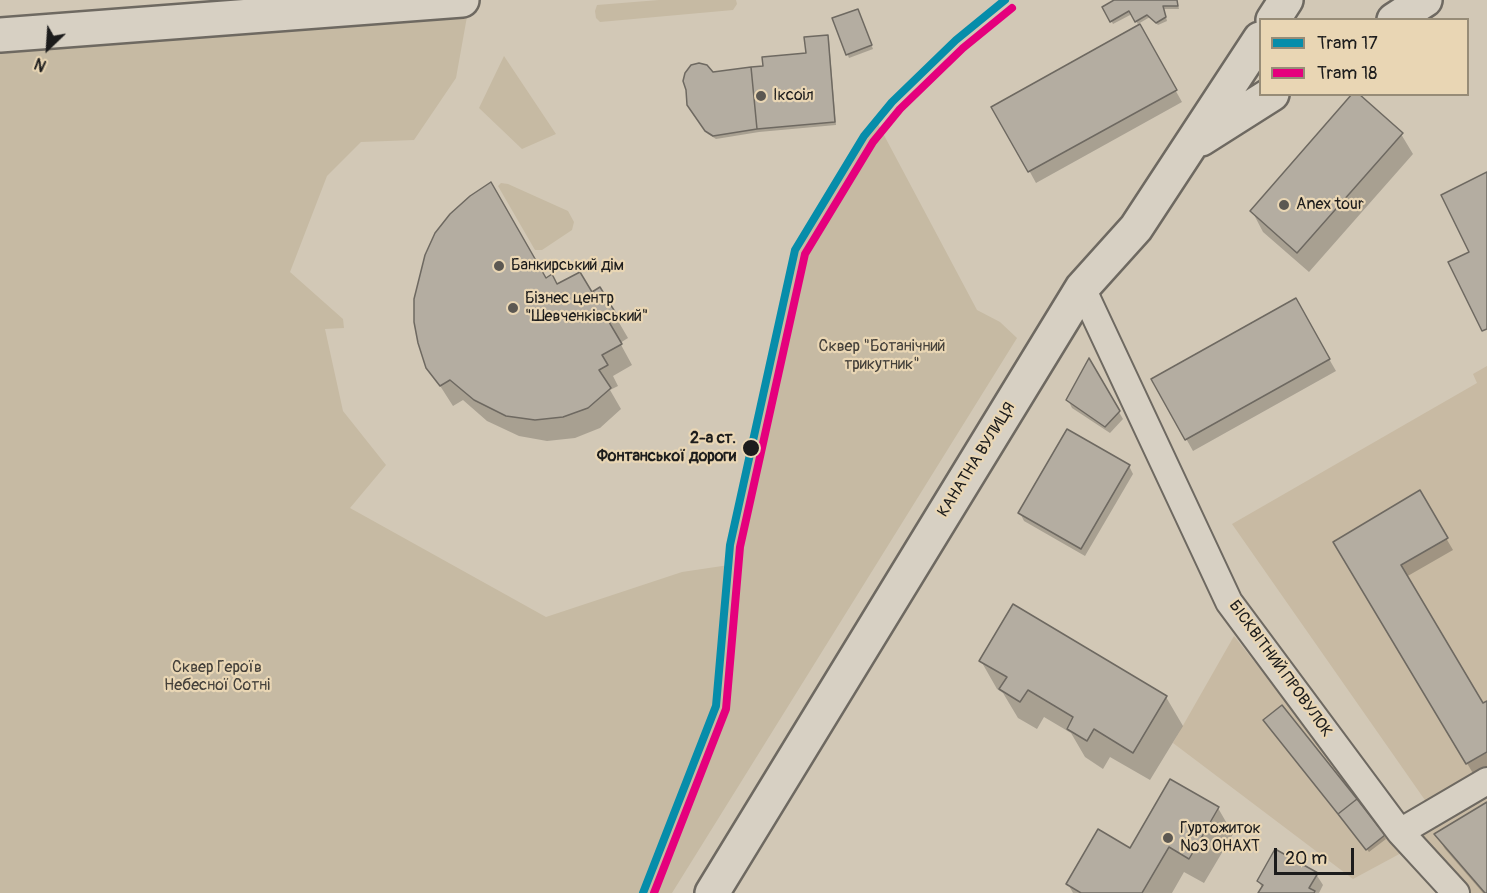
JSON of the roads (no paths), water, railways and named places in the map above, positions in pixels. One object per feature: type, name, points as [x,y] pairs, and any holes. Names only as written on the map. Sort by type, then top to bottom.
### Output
[{"type":"main road","points":[[0,35],[462,0]]},
{"type":"main road","points":[[1274,18],[1286,0]]},
{"type":"main road","points":[[1397,18],[1425,0]]},
{"type":"main road","name":"КАНАТНА ВУЛИЦЯ","points":[[712,893],[1082,288],[1136,228],[1259,41]]},
{"type":"main road","points":[[1191,144],[1269,96]]},
{"type":"street","name":"БІСКВІТНИЙ ПРОВУЛОК","points":[[1082,288],[1229,602],[1401,832],[1456,893]]},
{"type":"street","points":[[1401,832],[1487,781]]},
{"type":"tram line","name":"17","points":[[643,893],[716,706],[730,545],[795,250],[864,136],[892,102],[956,40],[1005,0]]},
{"type":"tram line","name":"18","points":[[654,893],[726,709],[740,547],[805,254],[873,142],[900,109],[963,48],[1012,8]]},
{"type":"place","name":"Іксоіл","points":[[761,96]]},
{"type":"place","name":"Anex tour","points":[[1284,205]]},
{"type":"place","name":"Банкирський дім","points":[[499,266]]},
{"type":"place","name":"Бізнес центр \"Шевченківський\"","points":[[513,308]]},
{"type":"place","name":"2-а ст. Фонтанської дороги","points":[[751,448]]},
{"type":"place","name":"Гуртожиток №3 ОНАХТ","points":[[1168,838]]},
{"type":"park label","name":"Сквер \"Ботанічний трикутник\"","points":[[882,356]]},
{"type":"park label","name":"Сквер Героїв Небесної Сотні","points":[[217,677]]}]
